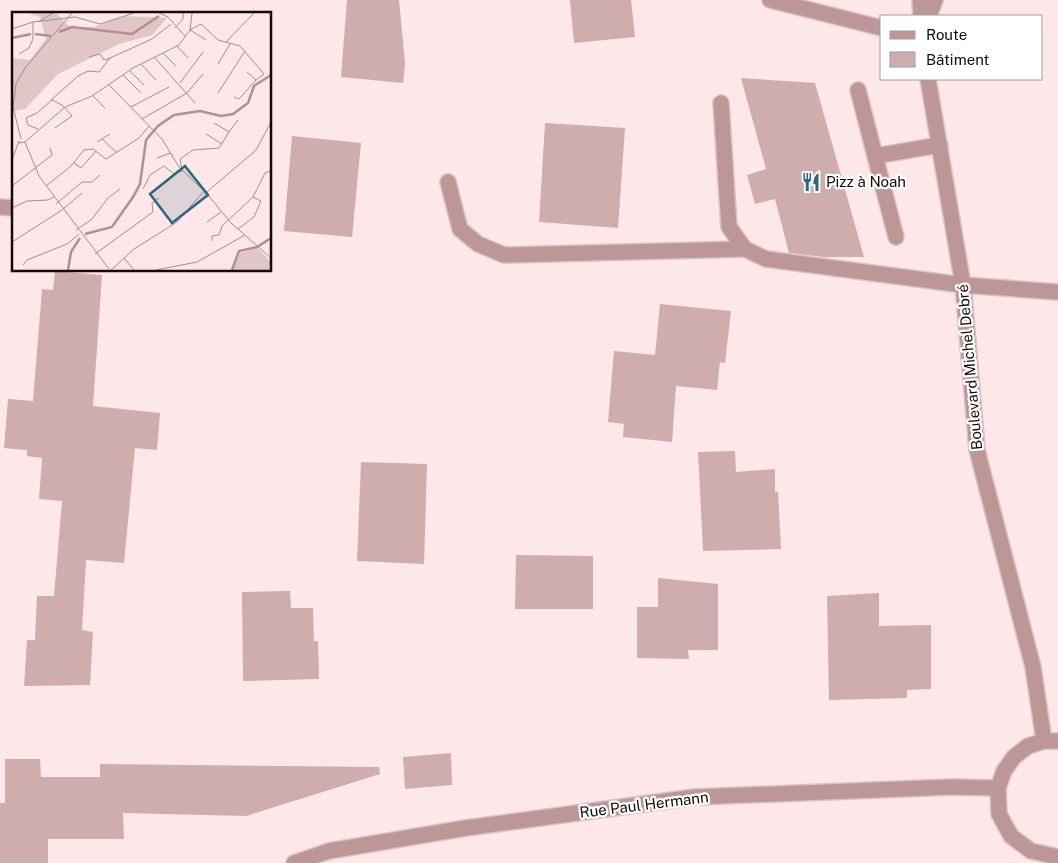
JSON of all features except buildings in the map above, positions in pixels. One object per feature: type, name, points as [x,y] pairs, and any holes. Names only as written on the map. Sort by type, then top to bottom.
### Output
[{"type":"street","points":[[770,0],[880,28]]},
{"type":"street","points":[[920,0],[921,15]]},
{"type":"street","points":[[929,15],[935,0]]},
{"type":"street","name":"Boulevard Michel Debré","points":[[928,80],[963,285],[977,450],[1051,741]]},
{"type":"street","points":[[858,90],[896,237]]},
{"type":"street","points":[[721,103],[729,227],[745,249]]},
{"type":"street","points":[[875,156],[940,145]]},
{"type":"street","points":[[448,182],[460,229],[478,244],[504,255],[745,249],[766,259],[963,285],[1058,292]]},
{"type":"street","points":[[1051,741],[1028,746],[1014,757],[1004,771],[998,788],[999,814],[1012,836],[1031,852],[1057,859]]},
{"type":"street","name":"Rue Paul Hermann","points":[[294,863],[329,851],[466,828],[695,797],[952,787],[998,788]]},
{"type":"place","name":"Pizz à Noah","points":[[811,182]]}]
